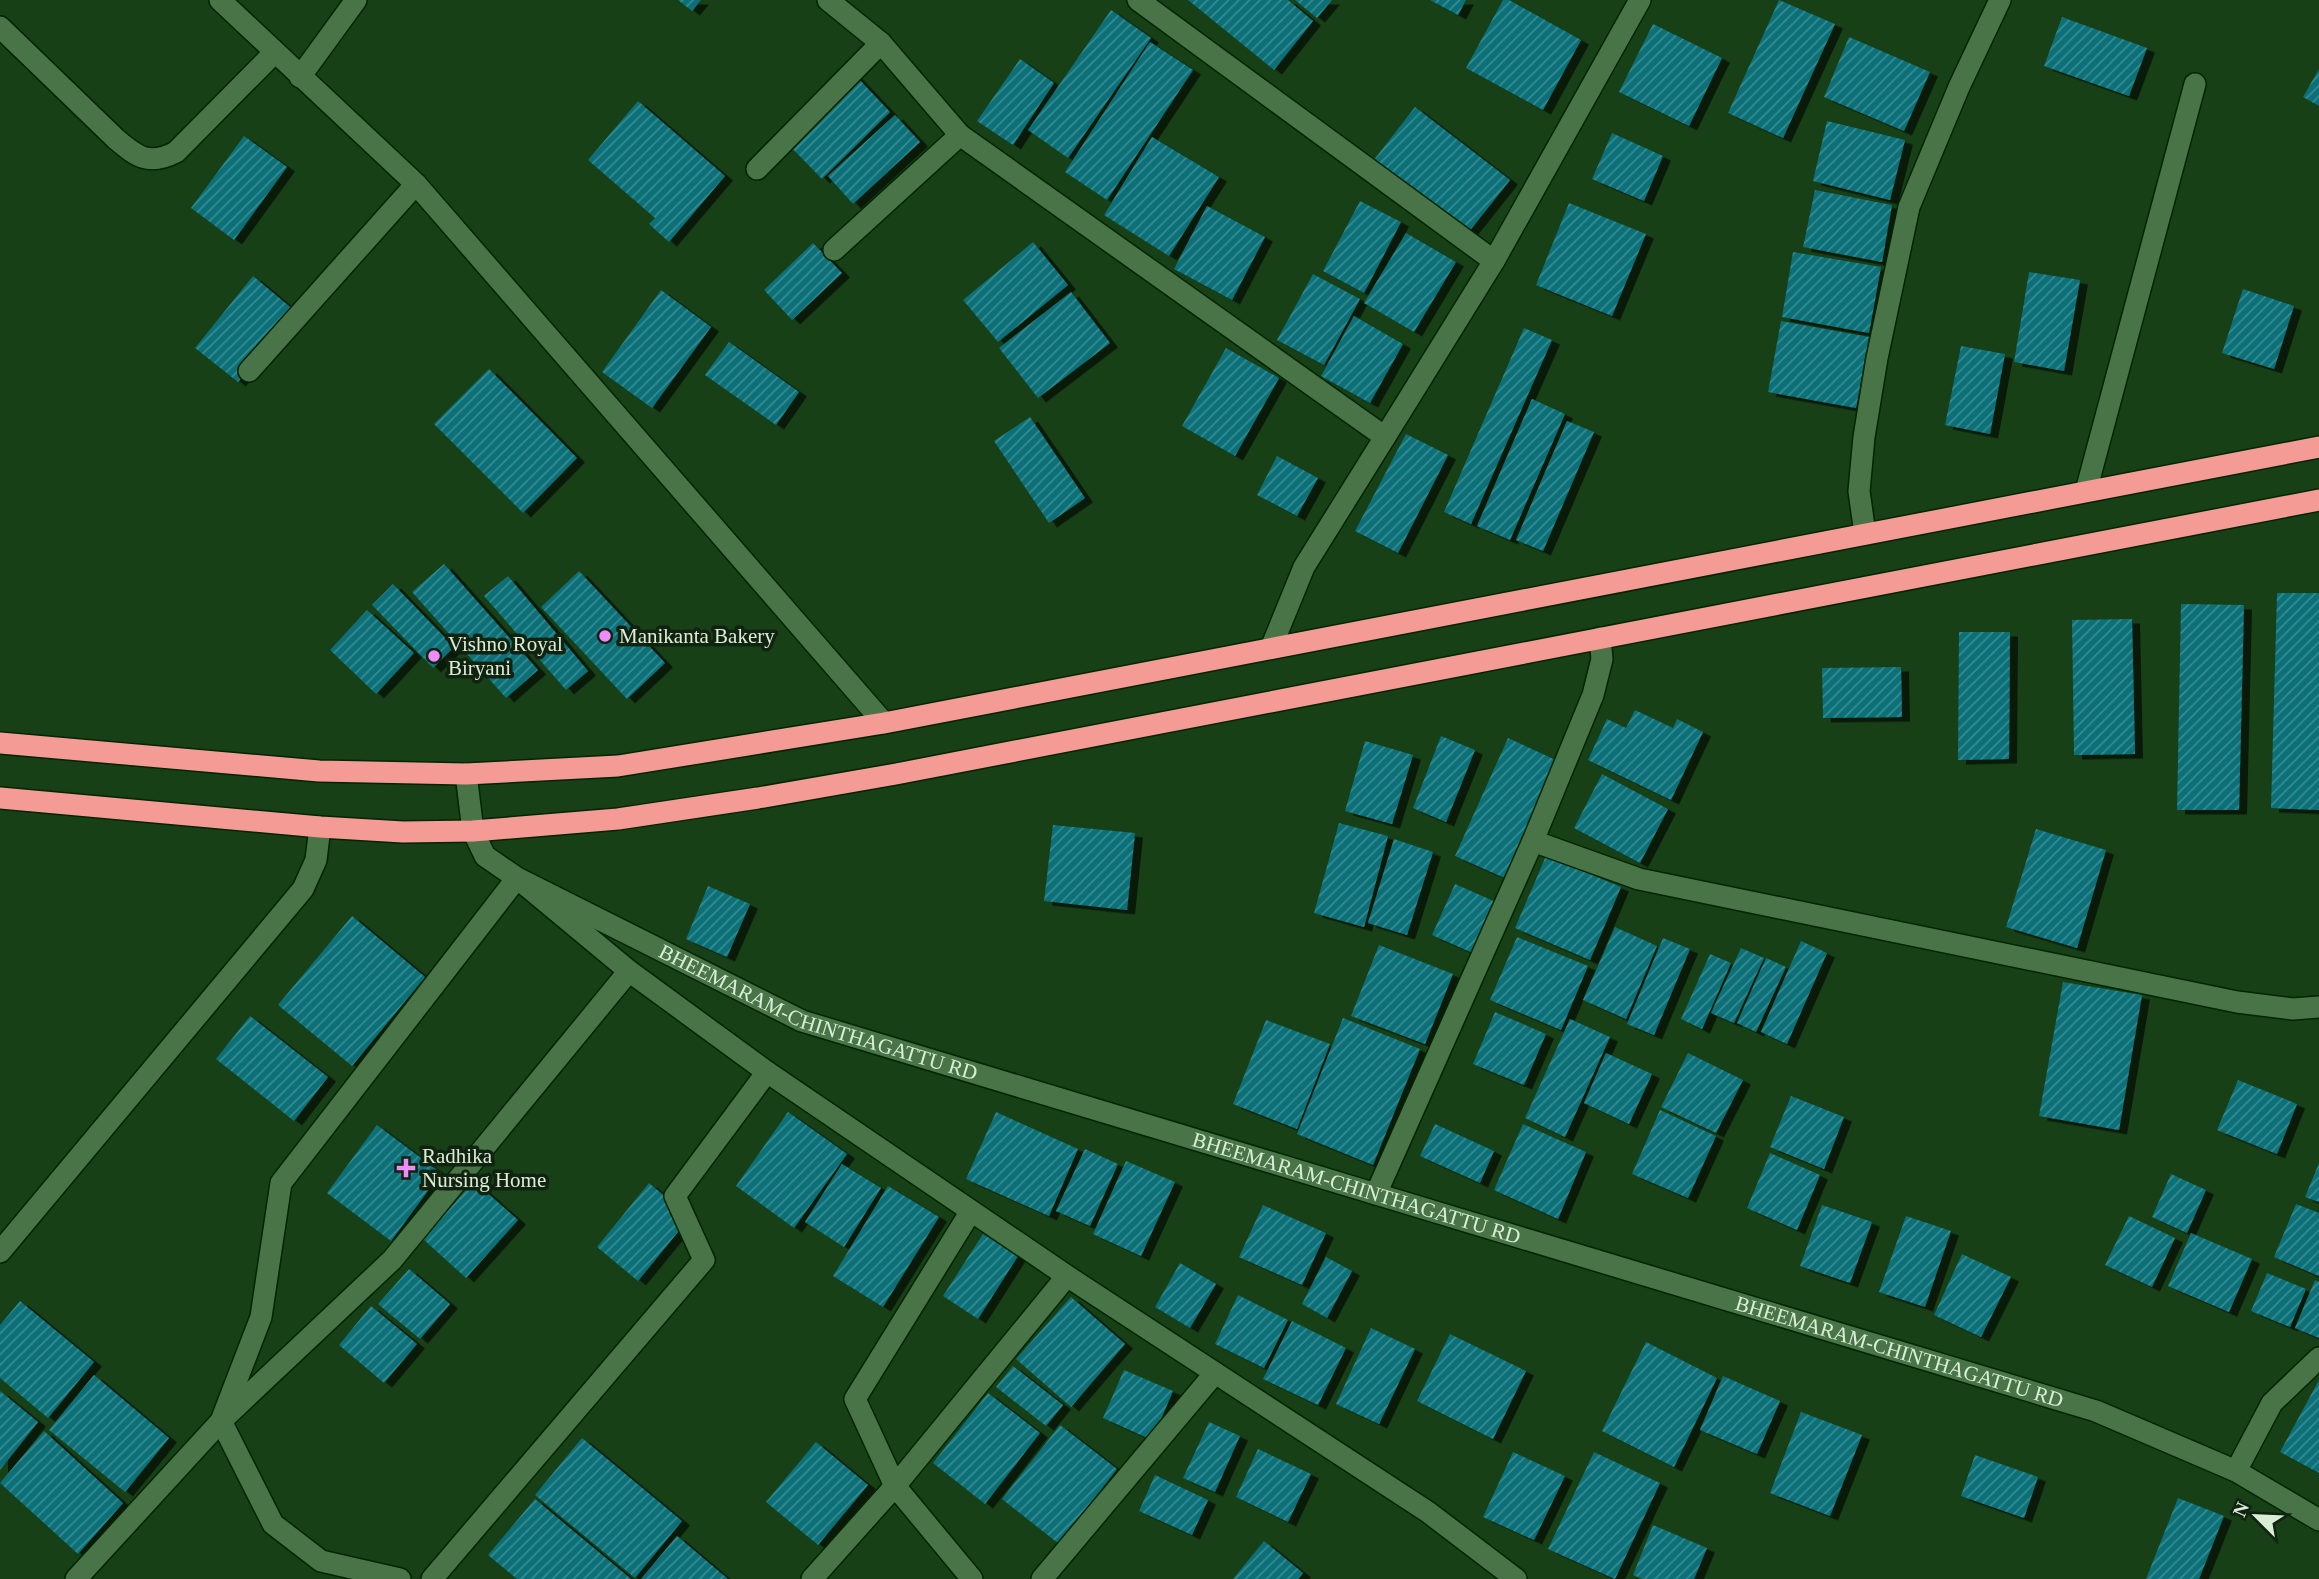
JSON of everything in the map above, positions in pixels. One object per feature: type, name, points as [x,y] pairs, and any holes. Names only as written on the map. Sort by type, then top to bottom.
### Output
[{"type":"highway","points":[[0,743],[319,771],[466,774],[618,766],[884,723],[2319,447]]},
{"type":"highway","points":[[0,798],[403,832],[473,831],[618,819],[758,798],[2319,500]]},
{"type":"street","points":[[220,0],[416,184],[884,723]]},
{"type":"street","points":[[300,77],[356,0]]},
{"type":"street","points":[[828,0],[881,43],[960,135],[1385,437]]},
{"type":"street","points":[[1138,0],[1494,261]]},
{"type":"street","points":[[1865,534],[1859,491],[1864,437],[1877,358],[1909,207],[1959,88],[2000,0]]},
{"type":"street","points":[[1271,648],[1304,567],[1494,261],[1633,3]]},
{"type":"street","points":[[0,27],[116,139],[132,153],[147,159],[162,159],[176,152],[274,53]]},
{"type":"street","points":[[757,169],[881,43]]},
{"type":"street","points":[[2086,491],[2195,84]]},
{"type":"street","points":[[834,250],[960,135]]},
{"type":"street","points":[[249,371],[416,184]]},
{"type":"street","points":[[1376,1194],[1533,841],[1593,695],[1602,659],[1600,638]]},
{"type":"street","name":"BHEEMARAM-CHINTHAGATTU RD","points":[[466,774],[473,831],[485,856],[517,878],[802,1021],[2096,1411],[2236,1471],[2319,1520]]},
{"type":"street","points":[[0,1252],[303,889],[316,860],[320,827]]},
{"type":"street","points":[[1533,841],[1639,878],[2237,1002],[2292,1009],[2319,1007]]},
{"type":"street","points":[[400,1579],[321,1561],[272,1524],[221,1421],[261,1317],[281,1183],[517,878],[629,971],[766,1072],[1067,1276],[1428,1512],[1516,1579]]},
{"type":"street","points":[[76,1579],[221,1421],[392,1260],[629,971]]},
{"type":"street","points":[[432,1579],[704,1260],[674,1196],[766,1072]]},
{"type":"street","points":[[971,1212],[855,1399],[895,1486],[972,1579]]},
{"type":"street","points":[[812,1579],[895,1486],[1067,1276]]},
{"type":"street","points":[[2236,1471],[2272,1403],[2319,1358]]},
{"type":"street","points":[[1042,1579],[1215,1373]]},
{"type":"building","points":[[678,0],[701,0],[692,11]]},
{"type":"building","points":[[1188,0],[1288,0],[1313,21],[1274,70]]},
{"type":"building","points":[[1295,0],[1332,0],[1317,18]]},
{"type":"building","points":[[1430,0],[1466,0],[1458,15]]},
{"type":"building","points":[[1503,0],[1509,0],[1581,40],[1543,110],[1466,68]]},
{"type":"building","points":[[1779,0],[1835,24],[1783,138],[1728,113]]},
{"type":"building","points":[[1111,10],[1151,38],[1068,158],[1028,130]]},
{"type":"building","points":[[2062,17],[2147,48],[2129,96],[2044,66]]},
{"type":"building","points":[[1653,24],[1722,58],[1689,126],[1619,92]]},
{"type":"building","points":[[1849,37],[1930,72],[1904,131],[1824,97]]},
{"type":"building","points":[[1150,42],[1193,70],[1107,200],[1065,172]]},
{"type":"building","points":[[1020,59],[1054,83],[1013,145],[977,121]]},
{"type":"building","points":[[2319,69],[2319,106],[2303,97]]},
{"type":"building","points":[[854,74],[890,112],[822,179],[785,141]]},
{"type":"building","points":[[638,101],[725,176],[669,242],[649,224],[655,218],[588,160]]},
{"type":"building","points":[[1415,107],[1510,180],[1468,233],[1373,161]]},
{"type":"building","points":[[895,115],[920,142],[853,204],[828,176]]},
{"type":"building","points":[[1827,121],[1905,140],[1890,200],[1813,181]]},
{"type":"building","points":[[1612,133],[1663,156],[1644,201],[1592,179]]},
{"type":"building","points":[[244,136],[287,167],[234,240],[191,208]]},
{"type":"building","points":[[1152,137],[1219,177],[1169,256],[1104,215]]},
{"type":"building","points":[[1815,190],[1892,205],[1882,262],[1803,247]]},
{"type":"building","points":[[1360,201],[1401,222],[1364,293],[1323,271]]},
{"type":"building","points":[[1569,203],[1646,234],[1612,316],[1536,285]]},
{"type":"building","points":[[1207,206],[1265,237],[1232,300],[1174,269]]},
{"type":"building","points":[[1406,233],[1456,262],[1414,332],[1364,303]]},
{"type":"building","points":[[1033,242],[1068,285],[998,342],[963,300]]},
{"type":"building","points":[[813,243],[842,273],[792,320],[764,290]]},
{"type":"building","points":[[1793,252],[1881,267],[1869,333],[1782,317]]},
{"type":"building","points":[[2029,272],[2080,280],[2064,371],[2014,362]]},
{"type":"building","points":[[1313,274],[1360,299],[1324,365],[1277,340]]},
{"type":"building","points":[[253,276],[295,311],[238,382],[195,348]]},
{"type":"building","points":[[2243,289],[2294,306],[2274,369],[2222,353]]},
{"type":"building","points":[[661,290],[711,327],[652,408],[602,372]]},
{"type":"building","points":[[1071,292],[1110,343],[1038,398],[999,348]]},
{"type":"building","points":[[1354,316],[1403,344],[1370,403],[1321,376]]},
{"type":"building","points":[[1781,321],[1869,337],[1856,408],[1768,392]]},
{"type":"building","points":[[1524,328],[1552,340],[1471,524],[1444,512]]},
{"type":"building","points":[[729,342],[799,392],[776,425],[705,375]]},
{"type":"building","points":[[1961,346],[2005,354],[1990,434],[1945,425]]},
{"type":"building","points":[[1226,348],[1279,378],[1235,456],[1182,426]]},
{"type":"building","points":[[489,369],[577,458],[523,513],[434,424]]},
{"type":"building","points":[[1532,399],[1565,414],[1510,540],[1477,526]]},
{"type":"building","points":[[1030,417],[1085,498],[1049,523],[994,441]]},
{"type":"building","points":[[1567,421],[1594,432],[1543,551],[1516,540]]},
{"type":"building","points":[[1406,434],[1448,455],[1398,553],[1355,531]]},
{"type":"building","points":[[1277,456],[1318,478],[1297,516],[1257,495]]},
{"type":"building","points":[[444,564],[538,670],[506,698],[412,592]]},
{"type":"building","points":[[579,571],[665,663],[627,699],[541,607]]},
{"type":"building","points":[[508,576],[588,671],[566,690],[484,596]]},
{"type":"building","points":[[393,584],[454,647],[433,668],[372,605]]},
{"type":"building","points":[[2277,593],[2319,593],[2319,810],[2271,808]]},
{"type":"building","points":[[2181,604],[2244,605],[2239,810],[2177,810]]},
{"type":"building","points":[[367,610],[414,653],[376,694],[330,650]]},
{"type":"building","points":[[2132,619],[2135,754],[2074,755],[2072,620]]},
{"type":"building","points":[[1959,632],[2010,632],[2009,759],[1958,760]]},
{"type":"building","points":[[1901,667],[1902,717],[1823,718],[1822,668]]},
{"type":"building","points":[[1635,710],[1673,728],[1677,719],[1703,732],[1671,800],[1588,760],[1607,719],[1626,728]]},
{"type":"building","points":[[1441,736],[1475,750],[1446,822],[1413,808]]},
{"type":"building","points":[[1508,738],[1560,762],[1507,879],[1455,856]]},
{"type":"building","points":[[1365,741],[1413,755],[1392,824],[1345,811]]},
{"type":"building","points":[[1602,774],[1668,809],[1640,863],[1574,828]]},
{"type":"building","points":[[1339,823],[1388,836],[1364,927],[1314,913]]},
{"type":"building","points":[[1053,825],[1135,833],[1127,910],[1044,901]]},
{"type":"building","points":[[2036,829],[2106,850],[2077,948],[2006,927]]},
{"type":"building","points":[[1394,839],[1433,852],[1407,935],[1368,923]]},
{"type":"building","points":[[1546,856],[1621,887],[1590,960],[1515,928]]},
{"type":"building","points":[[1455,884],[1498,903],[1475,954],[1432,935]]},
{"type":"building","points":[[708,886],[750,904],[727,957],[686,939]]},
{"type":"building","points":[[352,916],[425,977],[352,1066],[278,1005]]},
{"type":"building","points":[[1615,927],[1657,946],[1626,1019],[1583,1000]]},
{"type":"building","points":[[1517,937],[1588,966],[1561,1030],[1490,1000]]},
{"type":"building","points":[[1663,938],[1690,949],[1654,1035],[1627,1024]]},
{"type":"building","points":[[1801,941],[1827,953],[1787,1044],[1761,1032]]},
{"type":"building","points":[[1379,945],[1453,974],[1425,1044],[1351,1016]]},
{"type":"building","points":[[1741,948],[1764,958],[1734,1023],[1711,1013]]},
{"type":"building","points":[[1710,954],[1731,963],[1702,1029],[1681,1019]]},
{"type":"building","points":[[1766,958],[1786,967],[1756,1032],[1737,1023]]},
{"type":"building","points":[[2063,982],[2142,995],[2119,1130],[2039,1116]]},
{"type":"building","points":[[1495,1012],[1546,1034],[1524,1085],[1473,1064]]},
{"type":"building","points":[[250,1016],[328,1077],[294,1121],[216,1059]]},
{"type":"building","points":[[1343,1018],[1420,1049],[1373,1165],[1297,1134]]},
{"type":"building","points":[[1570,1019],[1610,1037],[1565,1137],[1525,1118]]},
{"type":"building","points":[[1266,1020],[1330,1044],[1297,1129],[1233,1104]]},
{"type":"building","points":[[1606,1053],[1652,1074],[1629,1124],[1584,1103]]},
{"type":"building","points":[[1688,1053],[1743,1080],[1716,1133],[1661,1107]]},
{"type":"building","points":[[2238,1080],[2297,1104],[2277,1154],[2217,1130]]},
{"type":"building","points":[[1791,1096],[1844,1117],[1824,1169],[1770,1147]]},
{"type":"building","points":[[1660,1110],[1716,1136],[1688,1198],[1632,1174]]},
{"type":"building","points":[[788,1112],[847,1154],[794,1228],[736,1186]]},
{"type":"building","points":[[996,1112],[1078,1149],[1049,1216],[966,1179]]},
{"type":"building","points":[[1435,1124],[1494,1151],[1480,1183],[1420,1156]]},
{"type":"building","points":[[1523,1124],[1586,1152],[1558,1219],[1494,1190]]},
{"type":"building","points":[[377,1125],[441,1173],[391,1241],[327,1193]]},
{"type":"building","points":[[1085,1149],[1118,1164],[1090,1226],[1056,1211]]},
{"type":"building","points":[[1770,1153],[1820,1175],[1797,1230],[1747,1208]]},
{"type":"building","points":[[1126,1161],[1175,1182],[1141,1256],[1093,1234]]},
{"type":"building","points":[[2319,1163],[2319,1202],[2305,1197]]},
{"type":"building","points":[[842,1164],[881,1188],[844,1247],[805,1222]]},
{"type":"building","points":[[2171,1174],[2206,1190],[2187,1233],[2152,1217]]},
{"type":"building","points":[[474,1181],[518,1220],[466,1278],[423,1239]]},
{"type":"building","points":[[649,1183],[668,1199],[682,1227],[638,1281],[597,1247]]},
{"type":"building","points":[[888,1186],[939,1217],[883,1307],[833,1276]]},
{"type":"building","points":[[2296,1204],[2319,1213],[2319,1276],[2274,1257]]},
{"type":"building","points":[[1263,1205],[1326,1233],[1302,1285],[1239,1257]]},
{"type":"building","points":[[1822,1205],[1872,1222],[1850,1283],[1800,1266]]},
{"type":"building","points":[[1906,1216],[1951,1231],[1925,1307],[1879,1292]]},
{"type":"building","points":[[2129,1216],[2175,1238],[2152,1287],[2105,1265]]},
{"type":"building","points":[[2191,1233],[2252,1259],[2229,1312],[2168,1286]]},
{"type":"building","points":[[983,1234],[1018,1256],[978,1319],[943,1296]]},
{"type":"building","points":[[1962,1254],[2011,1277],[1981,1337],[1934,1315]]},
{"type":"building","points":[[1326,1257],[1352,1271],[1327,1318],[1302,1304]]},
{"type":"building","points":[[1180,1263],[1216,1284],[1190,1328],[1155,1307]]},
{"type":"building","points":[[409,1269],[450,1304],[420,1339],[378,1304]]},
{"type":"building","points":[[2267,1273],[2306,1289],[2290,1327],[2251,1311]]},
{"type":"building","points":[[2315,1280],[2319,1282],[2319,1338],[2295,1328]]},
{"type":"building","points":[[1238,1295],[1288,1320],[1264,1368],[1215,1344]]},
{"type":"building","points":[[1071,1297],[1125,1344],[1071,1407],[1016,1359]]},
{"type":"building","points":[[20,1301],[94,1362],[48,1418],[0,1378],[0,1325]]},
{"type":"building","points":[[371,1306],[417,1344],[384,1383],[339,1345]]},
{"type":"building","points":[[1292,1321],[1346,1348],[1318,1405],[1263,1379]]},
{"type":"building","points":[[1371,1328],[1415,1349],[1379,1424],[1336,1404]]},
{"type":"building","points":[[1450,1334],[1526,1371],[1493,1439],[1417,1401]]},
{"type":"building","points":[[1646,1342],[1717,1378],[1674,1467],[1602,1431]]},
{"type":"building","points":[[1013,1366],[1063,1405],[1046,1426],[996,1387]]},
{"type":"building","points":[[1124,1370],[1173,1391],[1152,1440],[1103,1418]]},
{"type":"building","points":[[94,1375],[169,1438],[125,1492],[49,1430]]},
{"type":"building","points":[[1723,1376],[1780,1401],[1757,1454],[1700,1430]]},
{"type":"building","points":[[2319,1380],[2319,1473],[2280,1452]]},
{"type":"building","points":[[0,1391],[38,1422],[0,1470]]},
{"type":"building","points":[[988,1393],[1040,1433],[985,1504],[933,1463]]},
{"type":"building","points":[[1801,1412],[1862,1435],[1830,1516],[1770,1493]]},
{"type":"building","points":[[1209,1422],[1240,1436],[1215,1492],[1183,1478]]},
{"type":"building","points":[[1060,1425],[1117,1469],[1059,1544],[1002,1499]]},
{"type":"building","points":[[44,1431],[123,1503],[78,1554],[0,1483]]},
{"type":"building","points":[[582,1438],[682,1521],[635,1578],[535,1495]]},
{"type":"building","points":[[816,1442],[868,1485],[818,1545],[766,1502]]},
{"type":"building","points":[[1258,1449],[1311,1474],[1288,1522],[1236,1497]]},
{"type":"building","points":[[1513,1452],[1565,1476],[1534,1540],[1483,1517]]},
{"type":"building","points":[[1594,1452],[1660,1483],[1615,1579],[1548,1549]]},
{"type":"building","points":[[1975,1455],[2038,1477],[2024,1518],[1961,1496]]},
{"type":"building","points":[[1155,1475],[1208,1500],[1192,1535],[1139,1511]]},
{"type":"building","points":[[2178,1498],[2224,1516],[2199,1579],[2146,1579]]},
{"type":"building","points":[[535,1499],[631,1579],[517,1579],[488,1555]]},
{"type":"building","points":[[1653,1525],[1707,1548],[1694,1579],[1642,1579],[1633,1575]]},
{"type":"building","points":[[677,1536],[728,1579],[641,1579]]},
{"type":"building","points":[[1264,1541],[1303,1573],[1298,1579],[1233,1579]]},
{"type":"place","name":"Manikanta Bakery","points":[[605,636]]},
{"type":"place","name":"Vishno Royal Biryani","points":[[434,656]]},
{"type":"place","name":"Radhika Nursing Home","points":[[406,1168]]}]
